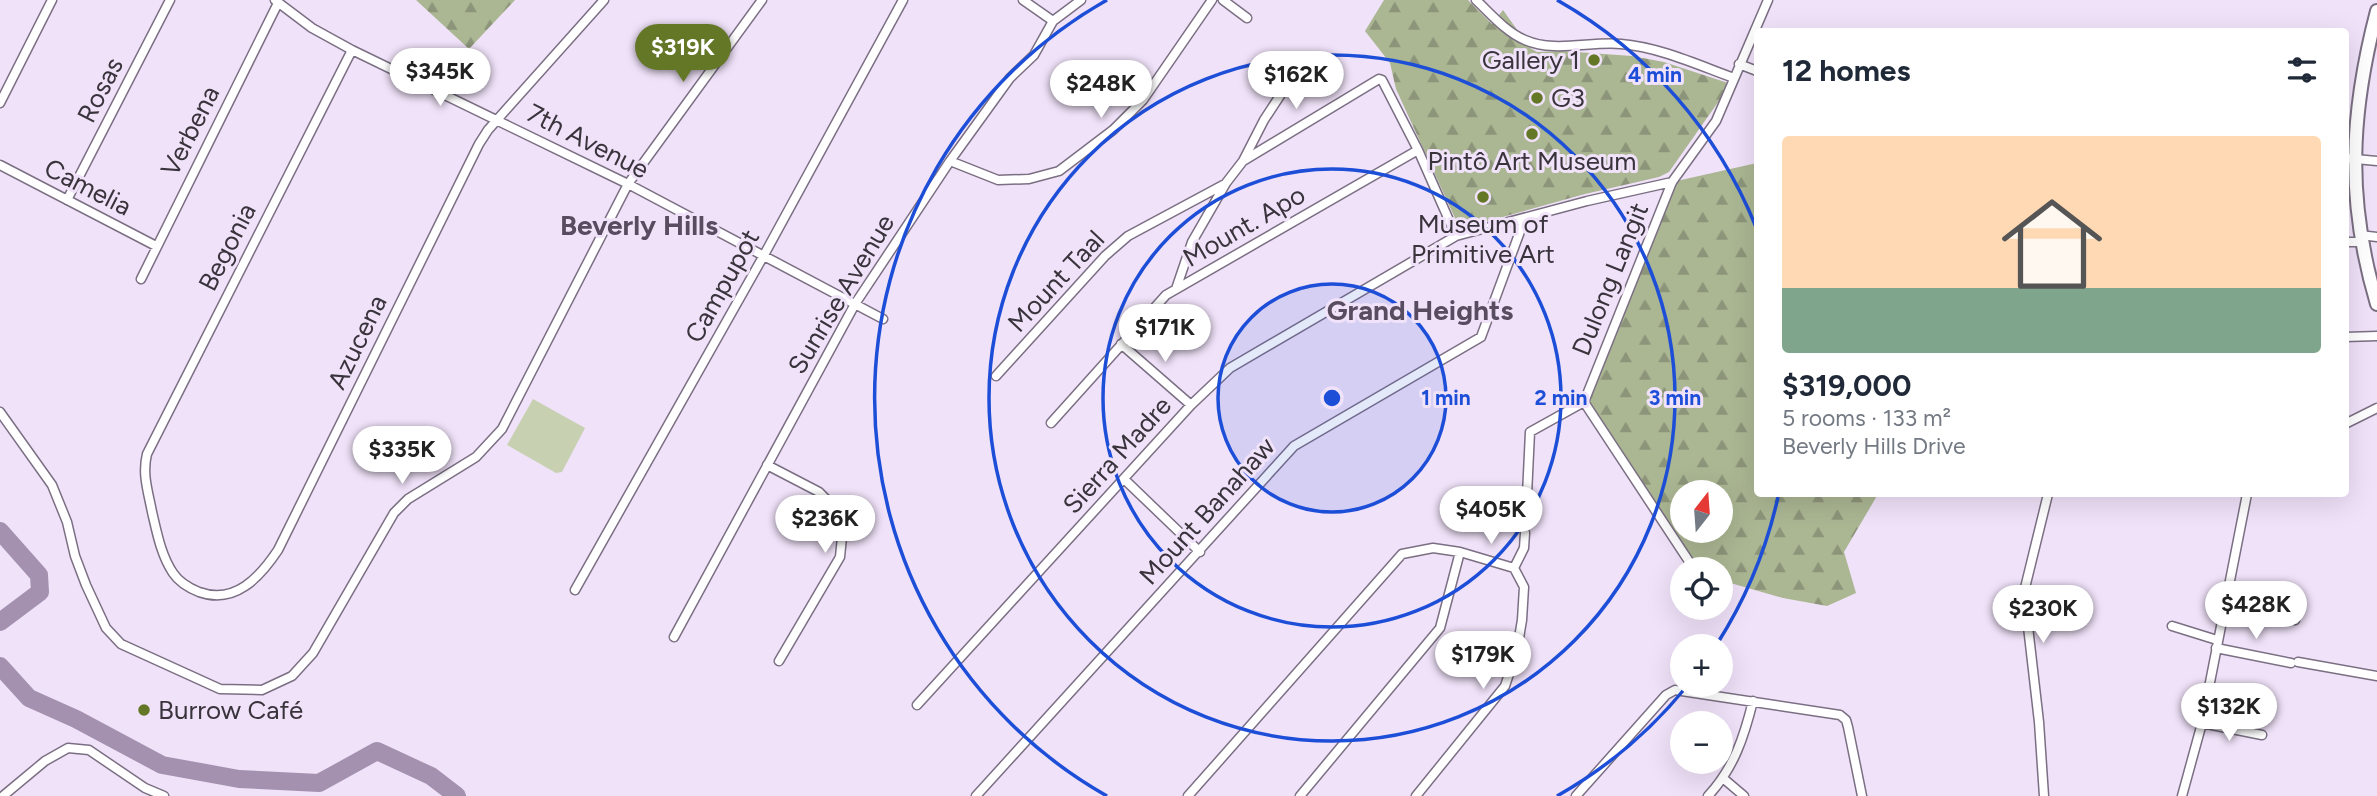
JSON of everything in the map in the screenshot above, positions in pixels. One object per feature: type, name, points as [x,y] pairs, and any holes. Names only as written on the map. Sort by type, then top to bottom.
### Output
[{"type":"main road","points":[[2377,10],[2361,81],[2349,159],[2361,239],[2377,304]]},
{"type":"street","points":[[0,103],[52,0]]},
{"type":"street","name":"Rosas","points":[[67,200],[170,0]]},
{"type":"street","name":"Azucena","points":[[144,465],[160,546],[174,575],[192,589],[215,594],[235,591],[257,578],[278,550],[479,144],[497,119],[604,0]]},
{"type":"street","points":[[0,412],[52,485],[67,522],[75,556],[86,585],[106,628],[121,644],[220,689],[262,690],[292,676],[313,653],[394,513],[408,499],[475,457],[502,429],[628,184],[762,0]]},
{"type":"street","name":"Campupot","points":[[575,590],[764,255],[903,0]]},
{"type":"street","points":[[1023,0],[1053,21]]},
{"type":"street","name":"Sunrise Avenue","points":[[674,637],[856,304],[950,161],[1010,78],[1034,55],[1053,21],[1081,0]]},
{"type":"street","points":[[950,161],[998,180],[1029,179],[1059,172],[1113,130],[1143,100],[1212,0]]},
{"type":"street","points":[[1223,0],[1247,18]]},
{"type":"street","points":[[1476,0],[1499,23],[1534,44],[1622,44],[1653,51],[1734,78]]},
{"type":"street","name":"7th Avenue","points":[[277,2],[312,28],[352,50],[628,184],[883,319]]},
{"type":"street","name":"Verbena","points":[[141,279],[277,2]]},
{"type":"street","name":"Dulong Langit","points":[[1584,402],[1672,181],[1716,121],[1764,2]]},
{"type":"street","name":"Begonia","points":[[144,465],[187,372],[352,50]]},
{"type":"street","points":[[1176,289],[1192,242],[1226,183],[1243,161],[1264,120],[1304,59]]},
{"type":"street","points":[[1739,64],[1754,70]]},
{"type":"street","points":[[1243,161],[1374,81],[1382,80],[1418,150],[1456,236]]},
{"type":"street","name":"Mount. Apo","points":[[1051,422],[1166,295],[1418,150]]},
{"type":"street","points":[[2349,159],[2377,161]]},
{"type":"street","name":"Camelia","points":[[0,165],[156,246]]},
{"type":"street","name":"Sierra Madre","points":[[917,705],[1191,405],[1230,368],[1456,236],[1672,181]]},
{"type":"street","name":"Mount Taal","points":[[996,376],[1105,256],[1128,236],[1226,183]]},
{"type":"street","name":"Mount Banahaw","points":[[976,796],[1294,446],[1481,337],[1525,218]]},
{"type":"street","points":[[2349,241],[2377,237]]},
{"type":"street","points":[[2349,337],[2377,335]]},
{"type":"street","points":[[1121,344],[1191,405]]},
{"type":"street","points":[[1527,495],[1530,432],[1584,402],[1686,557]]},
{"type":"street","points":[[2349,422],[2377,408]]},
{"type":"street","points":[[767,465],[819,492],[836,510],[843,527],[840,557],[779,661]]},
{"type":"street","points":[[1124,479],[1200,552]]},
{"type":"street","points":[[2044,796],[2039,722],[2024,592],[2047,497]]},
{"type":"street","points":[[2182,796],[2202,723],[2246,497]]},
{"type":"street","points":[[1514,568],[1524,548],[1525,533]]},
{"type":"street","points":[[1188,796],[1402,554],[1433,548],[1460,552],[1514,568],[1524,587],[1522,620],[1517,650],[1505,686],[1416,796]]},
{"type":"street","points":[[1300,796],[1440,628],[1460,552]]},
{"type":"street","points":[[2224,607],[2295,620]]},
{"type":"street","points":[[2172,626],[2217,644],[2294,662],[2377,676]]},
{"type":"street","points":[[1576,796],[1666,695],[1675,690],[1840,715],[1848,727],[1862,796]]},
{"type":"street","points":[[1708,796],[1724,779],[1744,735],[1753,701]]},
{"type":"street","points":[[2202,723],[2262,735]]},
{"type":"street","points":[[0,784],[5,794],[44,761],[68,748],[89,750],[145,788],[164,796]]},
{"type":"street","points":[[1724,779],[1744,796]]},
{"type":"street","points":[[139,796],[145,788]]},
{"type":"green space","points":[[416,0],[515,0],[469,49]]},
{"type":"green space","points":[[1384,0],[1468,0],[1492,24],[1503,10],[1530,48],[1537,52],[1632,56],[1664,62],[1728,83],[1721,98],[1669,172],[1659,177],[1585,194],[1460,229],[1396,89],[1390,63],[1365,31]]},
{"type":"green space","points":[[1754,164],[1754,497],[1876,497],[1844,552],[1856,593],[1827,606],[1783,598],[1733,584],[1733,557],[1686,557],[1677,543],[1733,543],[1733,480],[1670,480],[1670,533],[1584,402],[1672,182]]},
{"type":"green space","points":[[533,399],[585,428],[562,472],[556,473],[507,445]]},
{"type":"waterway","points":[[0,531],[39,575],[40,592],[0,622]]},
{"type":"waterway","points":[[0,666],[29,698],[76,719],[162,765],[239,779],[319,783],[377,751],[431,776],[457,796]]},
{"type":"place","name":"Gallery 1","points":[[1594,60]]},
{"type":"place","name":"G3","points":[[1537,98]]},
{"type":"place","name":"Pintô Art Museum","points":[[1532,134]]},
{"type":"place","name":"Museum of Primitive Art","points":[[1483,197]]},
{"type":"place","name":"Burrow Café","points":[[144,710]]},
{"type":"district","name":"Beverly Hills","points":[[639,225]]},
{"type":"district","name":"Grand Heights","points":[[1420,310]]}]
